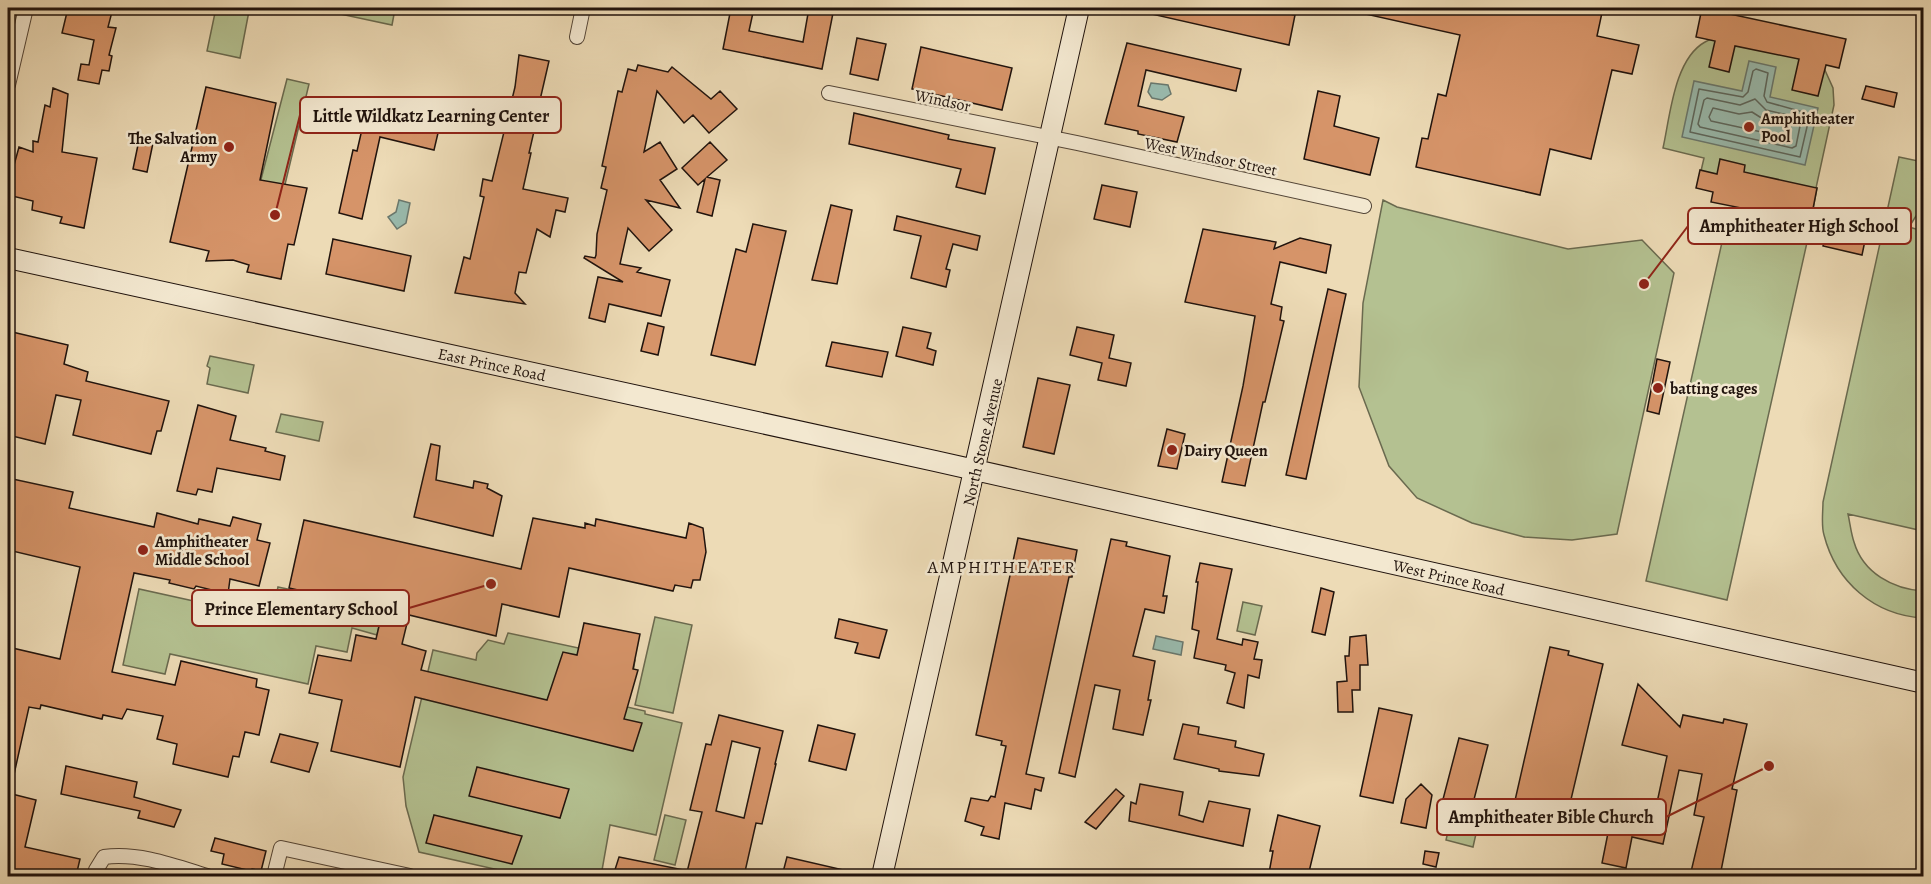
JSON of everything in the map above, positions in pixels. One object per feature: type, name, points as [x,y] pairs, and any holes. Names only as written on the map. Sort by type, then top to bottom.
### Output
[{"type":"main road","name":"North Stone Avenue","points":[[882,876],[1079,8]]},
{"type":"main road","name":"East Prince Road","points":[[8,258],[975,470]]},
{"type":"main road","name":"West Prince Road","points":[[975,470],[1923,683]]},
{"type":"street","points":[[8,86],[26,8]]},
{"type":"street","points":[[577,37],[583,8]]},
{"type":"street","name":"Windsor","points":[[829,93],[1050,138]]},
{"type":"street","name":"West Windsor Street","points":[[1050,138],[1364,206]]},
{"type":"street","points":[[274,876],[281,848],[410,876]]},
{"type":"street","points":[[94,876],[104,857],[118,855],[145,859],[207,876]]},
{"type":"green space","points":[[216,8],[249,11],[240,58],[207,51]]},
{"type":"green space","points":[[341,8],[395,9],[392,25],[340,14]]},
{"type":"green space","name":"Amphitheater Pool","points":[[1732,35],[1824,68],[1833,88],[1834,105],[1812,214],[1802,212],[1801,217],[1762,209],[1761,212],[1747,209],[1713,192],[1701,171],[1704,158],[1663,148],[1671,105],[1686,61],[1705,42]]},
{"type":"green space","points":[[287,79],[309,84],[282,197],[258,191]]},
{"type":"green space","points":[[1899,157],[1923,162],[1919,181],[1923,179],[1923,209],[1909,227],[1923,231],[1923,531],[1848,514],[1858,553],[1872,571],[1890,583],[1923,591],[1923,618],[1905,616],[1889,610],[1873,603],[1860,593],[1838,567],[1830,552],[1823,527],[1823,502]]},
{"type":"green space","points":[[1383,200],[1397,207],[1568,249],[1642,240],[1674,273],[1617,534],[1572,540],[1524,537],[1472,523],[1417,498],[1389,466],[1359,387],[1363,303]]},
{"type":"green space","points":[[1727,220],[1808,238],[1727,600],[1646,581]]},
{"type":"green space","points":[[210,356],[254,365],[248,393],[207,384],[210,368],[207,366]]},
{"type":"green space","points":[[281,414],[323,422],[319,441],[276,432]]},
{"type":"green space","points":[[278,587],[383,609],[377,635],[352,628],[347,652],[316,646],[308,684],[170,654],[165,674],[123,665],[139,589],[271,618]]},
{"type":"green space","points":[[1243,602],[1262,606],[1255,635],[1237,631]]},
{"type":"green space","points":[[655,617],[692,625],[673,713],[635,705]]},
{"type":"green space","points":[[508,633],[635,660],[627,707],[682,723],[656,835],[610,825],[601,876],[526,876],[419,852],[406,806],[403,777],[433,650],[476,660],[477,653],[488,640],[504,644]]},
{"type":"green space","points":[[665,815],[686,820],[675,865],[654,860]]},
{"type":"green space","points":[[1451,819],[1478,825],[1473,847],[1446,840]]},
{"type":"water","name":"Amphitheater Pool","points":[[1749,61],[1776,67],[1770,97],[1818,108],[1805,165],[1682,137],[1694,81],[1742,91]]},
{"type":"water","points":[[1151,83],[1168,85],[1171,94],[1162,100],[1152,98],[1148,92]]},
{"type":"water","points":[[399,200],[410,203],[406,223],[397,229],[388,217],[396,212]]},
{"type":"water","points":[[1156,636],[1183,642],[1181,655],[1153,649]]},
{"type":"building","points":[[68,8],[113,8],[108,27],[116,28],[109,55],[112,56],[109,71],[102,70],[99,84],[78,80],[81,64],[89,65],[94,40],[62,33]]},
{"type":"building","points":[[731,8],[754,8],[749,31],[803,42],[809,8],[834,8],[822,69],[723,49]]},
{"type":"building","points":[[1147,8],[1260,8],[1295,15],[1289,45],[1147,13]]},
{"type":"building","points":[[1362,8],[1474,8],[1497,13],[1497,8],[1603,8],[1597,36],[1639,45],[1632,74],[1612,70],[1591,159],[1550,149],[1540,195],[1416,167],[1422,138],[1428,139],[1438,94],[1446,96],[1460,35],[1361,13]]},
{"type":"building","points":[[1702,8],[1846,39],[1839,68],[1826,65],[1818,96],[1792,90],[1799,59],[1735,46],[1729,72],[1709,67],[1715,41],[1696,37]]},
{"type":"building","points":[[857,38],[886,44],[878,80],[850,74]]},
{"type":"building","points":[[1127,43],[1241,69],[1236,91],[1146,70],[1138,106],[1184,117],[1177,142],[1105,124]]},
{"type":"building","points":[[921,47],[1012,68],[1002,110],[912,89]]},
{"type":"building","points":[[519,55],[549,61],[523,189],[568,198],[565,212],[556,210],[550,237],[537,229],[526,273],[519,272],[515,293],[525,304],[455,293],[464,257],[470,259],[484,197],[480,196],[483,179],[492,181],[515,87]]},
{"type":"building","points":[[638,65],[668,72],[672,67],[711,99],[720,91],[737,109],[709,133],[693,115],[684,123],[657,91],[644,152],[660,142],[677,169],[660,180],[680,208],[646,200],[672,230],[649,251],[628,228],[620,264],[641,268],[637,272],[670,280],[661,316],[609,304],[605,322],[589,318],[598,277],[623,282],[584,258],[585,256],[595,258],[596,255],[597,234],[607,190],[601,188],[606,167],[602,166],[618,91],[622,92],[628,69],[636,71]]},
{"type":"building","points":[[1866,86],[1897,93],[1894,107],[1862,99]]},
{"type":"building","name":"The Salvation Army","points":[[206,87],[276,103],[260,180],[307,188],[294,245],[288,244],[281,279],[247,272],[249,265],[233,260],[206,261],[209,251],[170,242]]},
{"type":"building","points":[[53,88],[68,94],[62,152],[97,158],[84,228],[60,223],[62,217],[32,210],[33,201],[8,195],[19,147],[33,152],[33,141],[38,142],[45,105],[50,107]]},
{"type":"building","points":[[1318,91],[1340,96],[1334,126],[1379,138],[1370,175],[1304,159]]},
{"type":"building","points":[[369,99],[442,116],[434,150],[380,137],[362,219],[339,213],[353,150],[357,151]]},
{"type":"building","points":[[854,113],[949,135],[948,139],[995,148],[985,194],[956,187],[961,169],[849,144]]},
{"type":"building","points":[[139,140],[153,143],[147,172],[133,169]]},
{"type":"building","points":[[710,142],[727,160],[707,177],[720,180],[712,216],[697,212],[705,179],[698,185],[682,168]]},
{"type":"building","points":[[1720,159],[1745,165],[1744,172],[1817,188],[1812,214],[1802,212],[1801,217],[1711,202],[1713,192],[1696,188],[1700,170],[1717,174]]},
{"type":"building","points":[[1102,185],[1137,192],[1130,227],[1094,219]]},
{"type":"building","points":[[831,205],[852,210],[837,284],[812,280]]},
{"type":"building","points":[[897,216],[980,236],[977,250],[953,244],[946,269],[950,270],[946,287],[911,278],[921,236],[894,230]]},
{"type":"building","points":[[1828,223],[1867,231],[1862,255],[1823,246]]},
{"type":"building","points":[[753,224],[786,231],[755,365],[711,355],[736,249],[746,252]]},
{"type":"building","points":[[1203,229],[1276,242],[1274,249],[1300,238],[1331,245],[1326,273],[1280,262],[1271,304],[1282,307],[1280,320],[1284,321],[1265,402],[1263,402],[1245,486],[1222,482],[1243,386],[1255,316],[1185,302]]},
{"type":"building","points":[[333,239],[411,256],[404,291],[326,274]]},
{"type":"building","points":[[1328,289],[1346,294],[1306,479],[1286,475]]},
{"type":"building","points":[[648,323],[664,327],[658,355],[641,351]]},
{"type":"building","points":[[903,327],[931,333],[927,348],[936,351],[933,365],[896,356]]},
{"type":"building","points":[[1077,327],[1114,335],[1109,358],[1131,363],[1126,386],[1098,380],[1102,363],[1070,355]]},
{"type":"building","points":[[8,331],[68,345],[64,364],[88,372],[86,381],[169,401],[161,431],[157,431],[151,454],[73,435],[81,400],[56,395],[45,444],[8,435]]},
{"type":"building","points":[[832,342],[888,352],[882,377],[826,366]]},
{"type":"building","name":"batting cages","points":[[1657,359],[1670,362],[1659,414],[1647,411]]},
{"type":"building","points":[[1038,378],[1070,385],[1054,454],[1023,447]]},
{"type":"building","points":[[198,405],[236,416],[230,440],[266,448],[265,451],[285,456],[280,480],[217,468],[212,492],[198,489],[196,495],[177,491]]},
{"type":"building","name":"Dairy Queen","points":[[1167,429],[1185,434],[1177,469],[1158,466]]},
{"type":"building","points":[[431,444],[440,446],[436,480],[473,488],[474,481],[488,484],[487,488],[502,496],[493,536],[414,517]]},
{"type":"building","points":[[8,478],[73,492],[69,508],[154,527],[157,513],[198,524],[199,519],[230,526],[233,517],[261,524],[257,540],[270,543],[259,586],[230,579],[228,594],[196,586],[194,589],[169,583],[170,580],[134,573],[112,672],[175,685],[181,661],[257,679],[256,687],[269,690],[259,735],[245,732],[239,757],[233,756],[228,777],[173,764],[177,744],[157,739],[163,716],[127,709],[122,719],[103,715],[102,719],[41,705],[40,709],[29,707],[13,779],[8,778],[8,647],[60,659],[80,567],[8,550]]},
{"type":"building","points":[[533,518],[585,528],[585,523],[595,526],[596,519],[686,538],[689,523],[703,528],[706,552],[700,580],[693,580],[691,588],[675,585],[673,591],[569,568],[559,617],[502,604],[496,636],[409,615],[402,644],[426,651],[421,670],[547,700],[563,652],[577,655],[584,623],[640,634],[633,669],[638,670],[624,719],[642,723],[633,751],[415,697],[400,767],[331,751],[342,700],[309,693],[318,655],[351,661],[356,635],[376,639],[383,609],[289,588],[304,520],[521,569]]},
{"type":"building","points":[[1018,538],[1077,550],[1072,577],[1069,577],[1026,774],[1044,778],[1041,791],[1035,789],[1031,809],[1005,803],[999,839],[981,835],[984,827],[965,821],[971,798],[988,801],[991,796],[995,797],[1006,746],[1001,745],[1002,741],[976,735]]},
{"type":"building","points":[[1111,539],[1127,542],[1126,546],[1170,556],[1163,596],[1167,596],[1164,613],[1145,609],[1133,656],[1155,661],[1148,700],[1151,700],[1143,735],[1113,729],[1120,690],[1095,685],[1075,777],[1059,773]]},
{"type":"building","points":[[1200,563],[1232,569],[1217,639],[1242,645],[1243,639],[1258,642],[1254,659],[1262,660],[1259,678],[1248,675],[1244,708],[1227,703],[1235,673],[1225,670],[1226,665],[1194,658],[1199,631],[1192,629]]},
{"type":"building","points":[[1321,588],[1334,592],[1325,635],[1312,632]]},
{"type":"building","points":[[839,619],[887,630],[879,658],[855,653],[858,643],[835,638]]},
{"type":"building","points":[[1366,635],[1368,665],[1360,665],[1360,690],[1352,690],[1353,712],[1338,712],[1337,682],[1347,681],[1345,656],[1349,656],[1350,637]]},
{"type":"building","points":[[1550,647],[1569,651],[1568,655],[1603,664],[1564,829],[1531,820],[1531,822],[1511,818]]},
{"type":"building","points":[[1638,684],[1680,727],[1683,715],[1723,723],[1724,719],[1747,724],[1732,789],[1737,790],[1720,876],[1690,876],[1704,817],[1694,815],[1702,774],[1679,770],[1663,844],[1632,837],[1626,868],[1602,863],[1614,803],[1655,812],[1667,756],[1622,745]]},
{"type":"building","points":[[1379,708],[1412,715],[1393,803],[1360,796]]},
{"type":"building","points":[[719,715],[783,731],[762,824],[756,823],[744,876],[686,876],[702,812],[690,810],[706,744],[711,745]],"holes":[[[732,741],[760,748],[744,818],[716,811]]]},
{"type":"building","points":[[1183,724],[1199,727],[1198,734],[1236,741],[1235,747],[1264,754],[1259,776],[1219,771],[1219,769],[1174,759]]},
{"type":"building","points":[[818,725],[855,734],[846,770],[809,761]]},
{"type":"building","points":[[280,734],[318,743],[309,772],[271,762]]},
{"type":"building","points":[[1459,738],[1488,745],[1470,815],[1441,807]]},
{"type":"building","points":[[66,766],[137,782],[134,797],[181,810],[174,827],[138,818],[140,811],[61,794]]},
{"type":"building","points":[[477,767],[569,789],[560,818],[469,796]]},
{"type":"building","points":[[1140,784],[1183,792],[1179,815],[1203,822],[1209,801],[1250,809],[1243,846],[1129,821],[1131,802],[1136,804]]},
{"type":"building","points":[[1421,784],[1432,795],[1426,828],[1401,823],[1406,799]]},
{"type":"building","points":[[1116,789],[1124,796],[1096,829],[1085,822]]},
{"type":"building","points":[[8,793],[36,800],[25,847],[80,859],[76,876],[8,876]]},
{"type":"building","points":[[434,815],[522,836],[512,864],[426,843]]},
{"type":"building","points":[[1278,815],[1320,826],[1308,876],[1283,876],[1269,873],[1273,851],[1270,851]]},
{"type":"building","points":[[215,838],[266,851],[261,871],[222,864],[224,854],[211,851]]},
{"type":"building","points":[[1425,851],[1439,853],[1436,867],[1423,864]]},
{"type":"building","points":[[619,857],[684,870],[683,876],[613,876]]},
{"type":"building","points":[[787,857],[848,871],[848,876],[782,876]]},
{"type":"place","name":"Amphitheater Pool","points":[[1749,127]]},
{"type":"place","name":"The Salvation Army","points":[[229,147]]},
{"type":"place","name":"Little Wildkatz Learning Center","points":[[275,215]]},
{"type":"place","name":"Amphitheater High School","points":[[1644,284]]},
{"type":"place","name":"batting cages","points":[[1658,388]]},
{"type":"place","name":"Dairy Queen","points":[[1172,450]]},
{"type":"place","name":"Amphitheater Middle School","points":[[143,550]]},
{"type":"place","name":"Prince Elementary School","points":[[491,584]]},
{"type":"place","name":"Amphitheater Bible Church","points":[[1769,766]]},
{"type":"district","name":"AMPHITHEATER","points":[[1002,567]]}]
